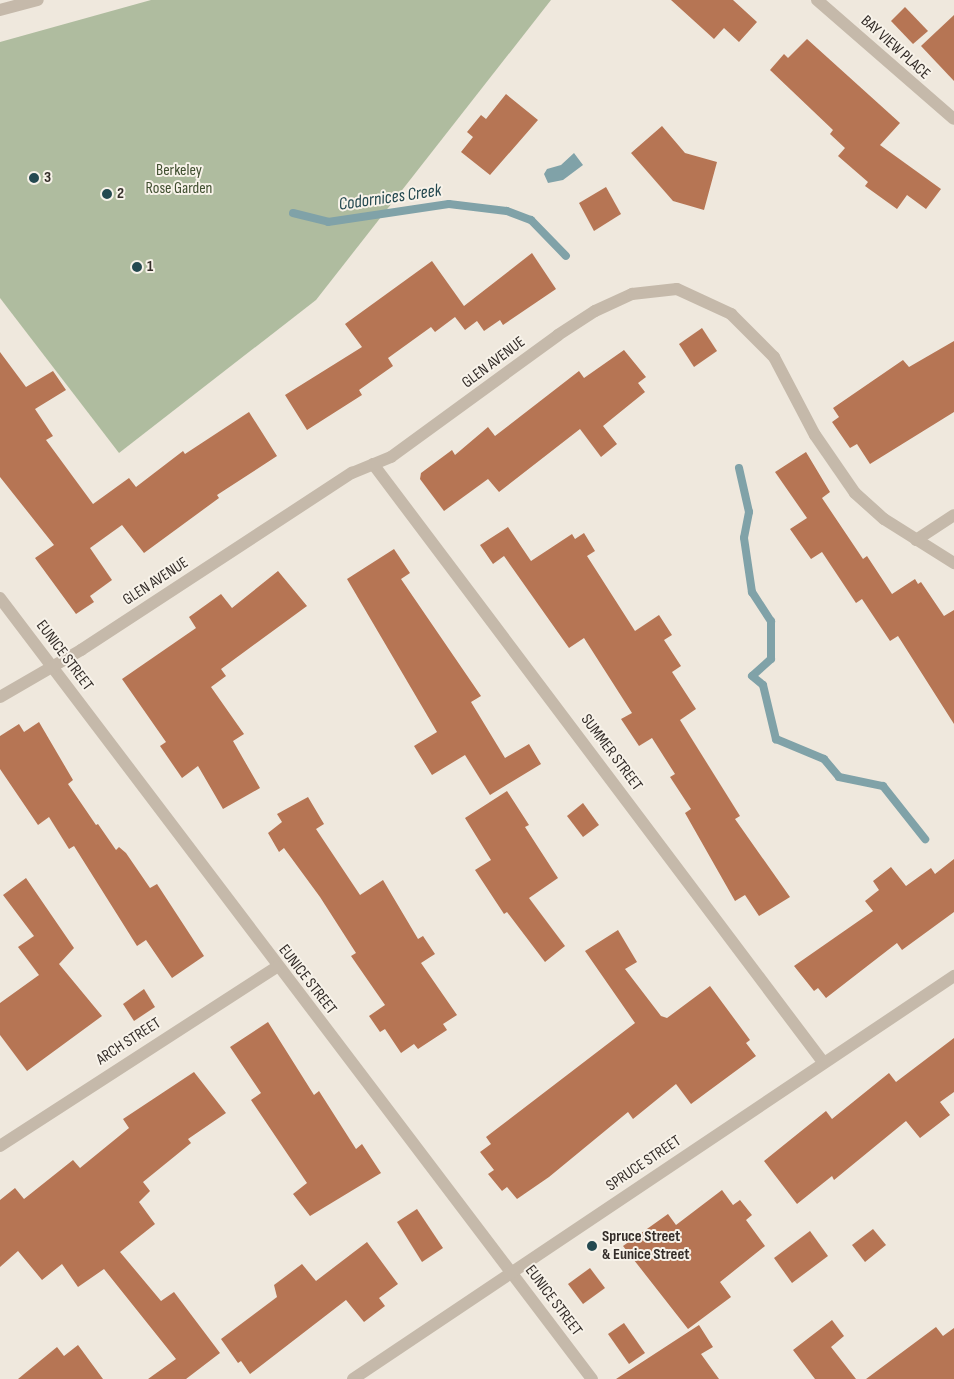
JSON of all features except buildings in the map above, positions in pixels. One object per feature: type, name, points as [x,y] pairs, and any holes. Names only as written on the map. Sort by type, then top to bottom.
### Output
[{"type":"street","points":[[0,10],[38,0]]},
{"type":"street","name":"BAY VIEW PLACE","points":[[817,0],[954,119]]},
{"type":"street","name":"GLEN AVENUE","points":[[0,696],[52,667],[352,473],[373,464],[420,437],[595,311],[632,294],[677,289],[731,314],[774,357],[815,435],[855,493],[884,520],[954,563]]},
{"type":"street","name":"SUMMER STREET","points":[[373,464],[824,1062]]},
{"type":"street","points":[[916,540],[954,515]]},
{"type":"street","name":"EUNICE STREET","points":[[0,598],[276,967],[592,1379]]},
{"type":"street","name":"ARCH STREET","points":[[0,1146],[276,967]]},
{"type":"street","name":"SPRUCE STREET","points":[[352,1379],[512,1274],[954,976]]},
{"type":"green space","name":"Berkeley Rose Garden","points":[[151,0],[551,0],[316,300],[119,453],[0,298],[0,42]]},
{"type":"water","points":[[574,153],[583,165],[563,180],[548,183],[544,174],[547,169],[561,165]]},
{"type":"waterway","name":"Codornices Creek","points":[[293,213],[328,222],[449,204],[507,211],[531,220],[566,256]]},
{"type":"waterway","name":"Codornices Creek","points":[[739,468],[749,512],[744,538],[752,592],[771,621],[771,659],[752,676],[763,685],[776,739],[824,759],[839,777],[883,786],[925,839]]},
{"type":"place","name":"3","points":[[34,178]]},
{"type":"place","name":"2","points":[[107,194]]},
{"type":"place","name":"1","points":[[137,267]]},
{"type":"place","name":"Spruce Street & Eunice Street","points":[[592,1246]]}]
